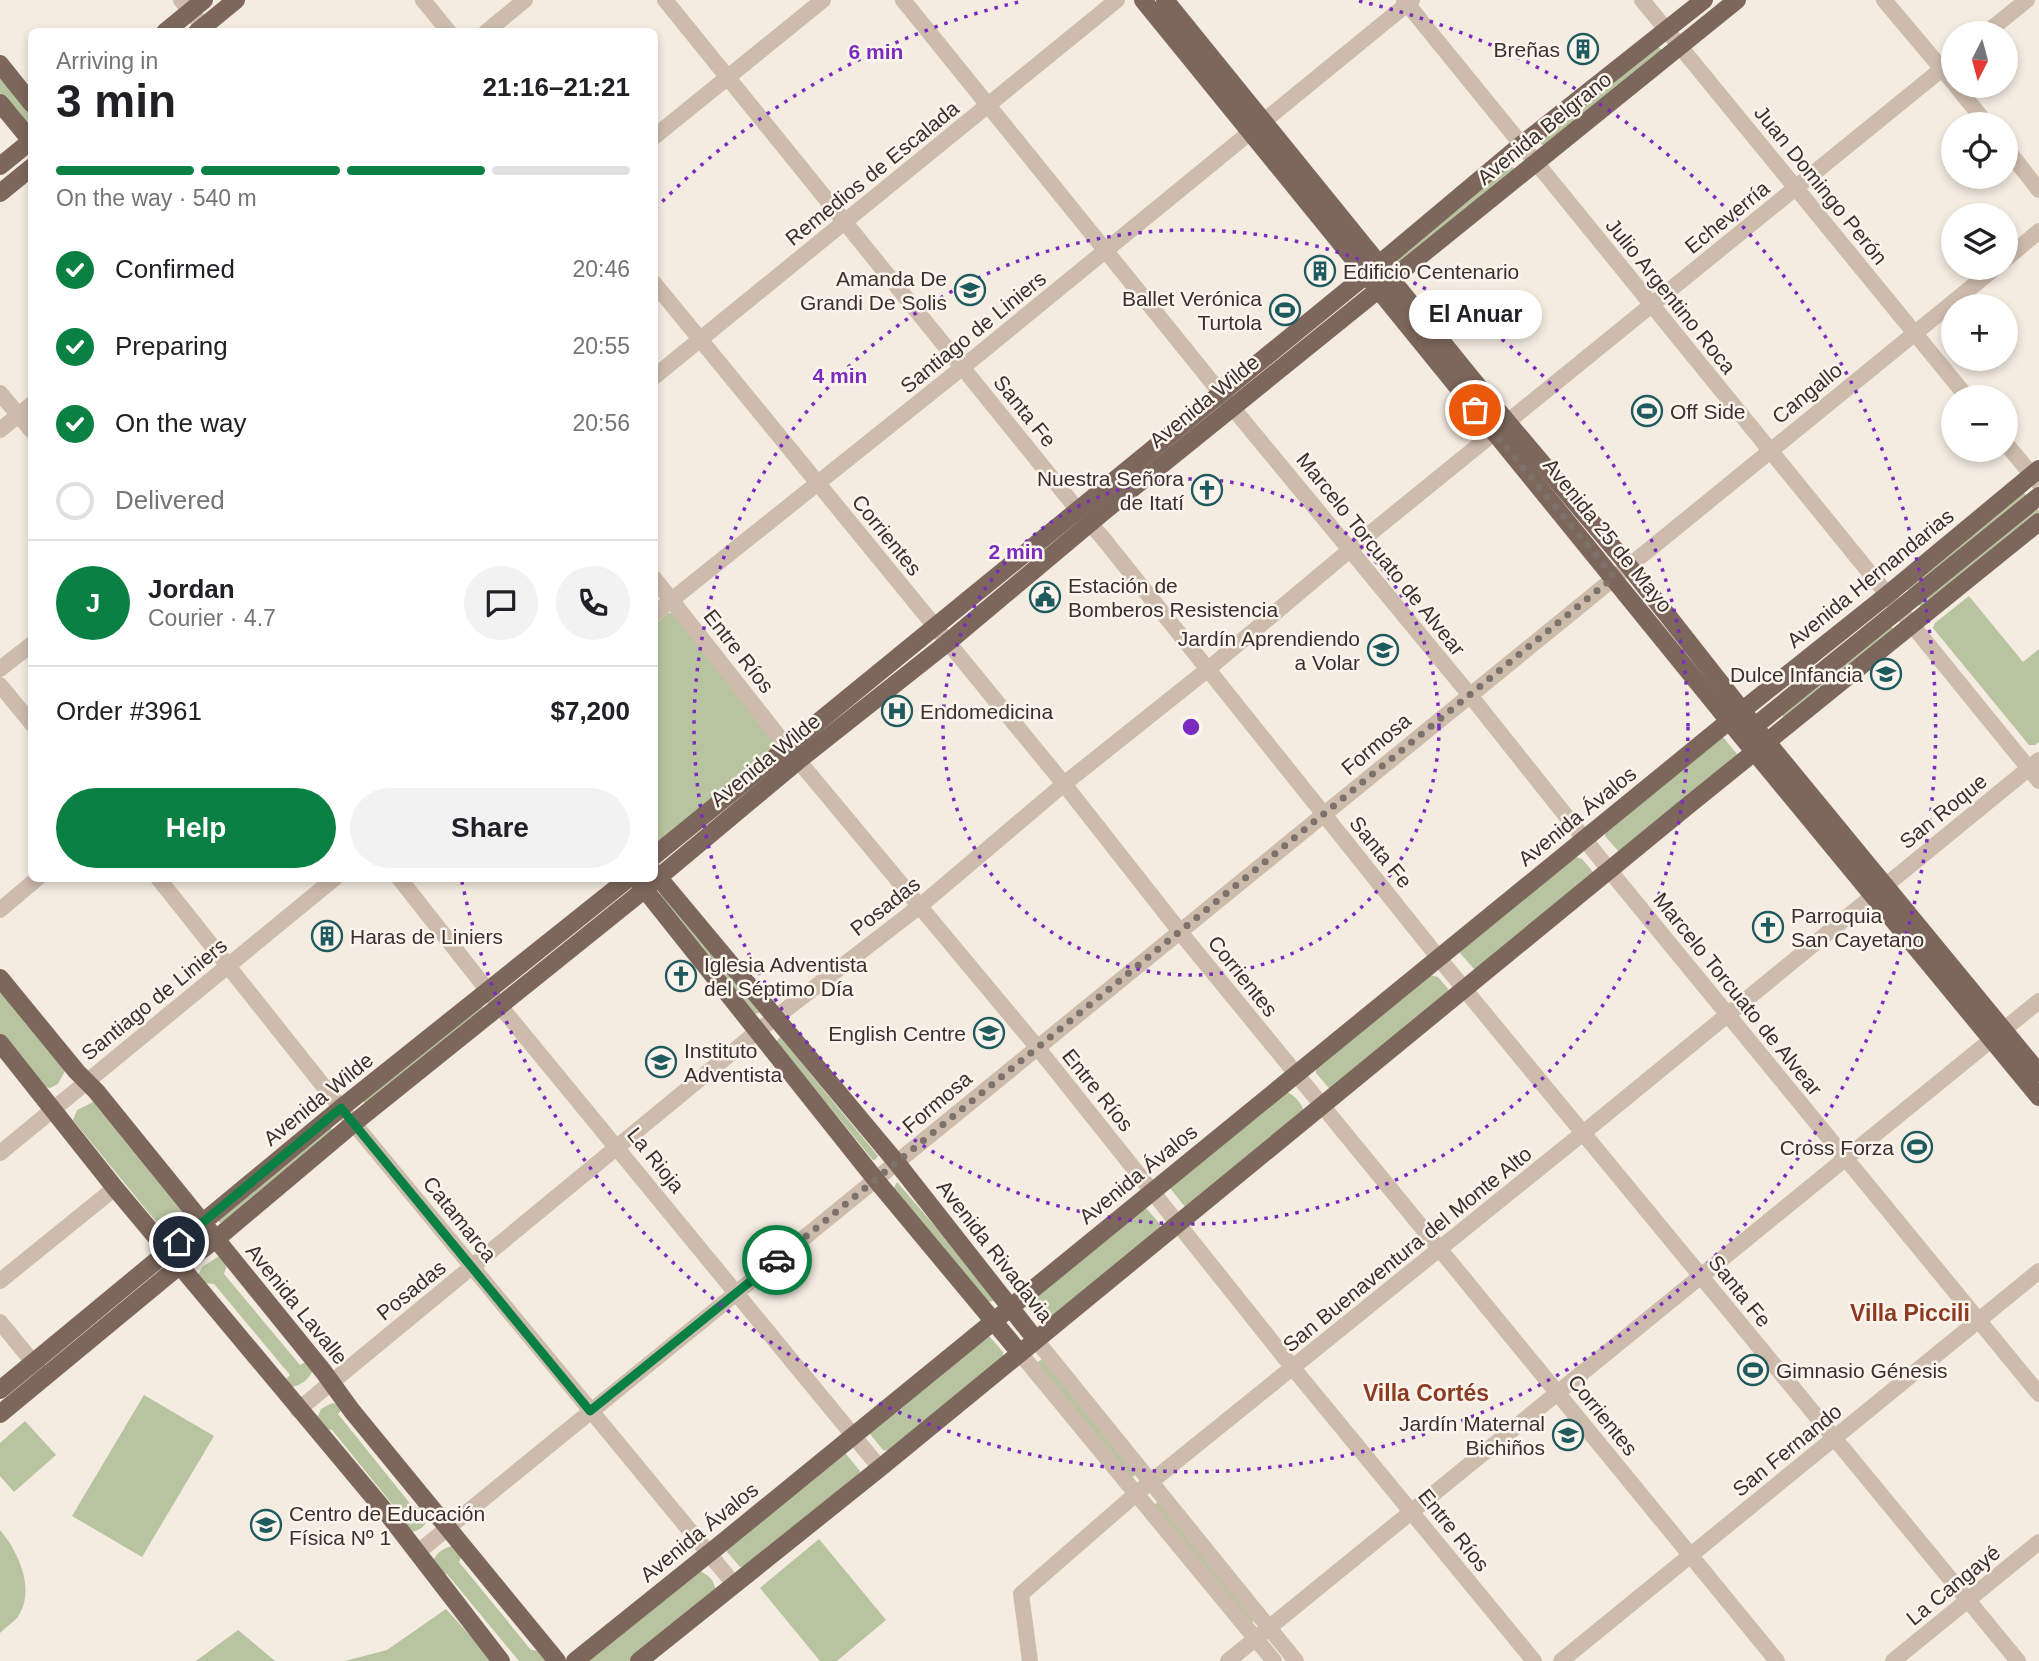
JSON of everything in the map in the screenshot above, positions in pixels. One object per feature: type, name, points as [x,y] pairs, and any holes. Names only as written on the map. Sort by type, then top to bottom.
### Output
[{"type":"main road","points":[[205,28],[236,0]]},
{"type":"main road","name":"Avenida 25 de Mayo","points":[[1143,0],[1256,127],[1501,428],[1614,577],[1736,716],[1880,890],[1998,1035],[2039,1097]]},
{"type":"main road","name":"Avenida 25 de Mayo","points":[[1165,0],[1256,127]]},
{"type":"main road","name":"Avenida Belgrano","points":[[1372,269],[1521,145],[1704,0]]},
{"type":"main road","name":"Avenida Belgrano","points":[[1385,285],[1737,0]]},
{"type":"main road","points":[[169,28],[192,4]]},
{"type":"main road","points":[[0,64],[28,99]]},
{"type":"main road","points":[[0,103],[28,137]]},
{"type":"main road","points":[[0,166],[28,143]]},
{"type":"main road","points":[[0,192],[28,170]]},
{"type":"main road","name":"Avenida Wilde","points":[[658,853],[947,643],[1090,523],[1372,269]]},
{"type":"main road","name":"Avenida Wilde","points":[[658,874],[934,626],[1077,509],[1385,285]]},
{"type":"main road","name":"Avenida 25 de Mayo","points":[[1501,428],[1628,565],[1736,716],[1755,726],[1762,747]]},
{"type":"main road","name":"Avenida Hernandarias","points":[[1755,726],[2036,476]]},
{"type":"main road","name":"Avenida Hernandarias","points":[[1736,716],[2039,496]]},
{"type":"main road","points":[[639,1661],[880,1468],[2039,522]]},
{"type":"main road","name":"Avenida Ávalos","points":[[575,1661],[1736,716]]},
{"type":"main road","name":"Avenida Rivadavia","points":[[658,876],[897,1163],[1036,1340]]},
{"type":"main road","name":"Avenida Wilde","points":[[39,1370],[202,1223],[624,882]]},
{"type":"main road","name":"Avenida Wilde","points":[[39,1370],[215,1240],[354,1123],[500,1006],[640,884]]},
{"type":"main road","name":"Avenida Rivadavia","points":[[640,884],[876,1180],[1020,1353]]},
{"type":"main road","name":"Avenida Lavalle","points":[[0,978],[96,1091],[352,1411],[557,1661]]},
{"type":"main road","name":"Avenida 25 de Mayo","points":[[1998,1035],[2039,1073]]},
{"type":"main road","points":[[0,1044],[115,1188],[390,1517],[502,1661]]},
{"type":"main road","points":[[0,1390],[39,1370]]},
{"type":"main road","points":[[0,1414],[39,1370]]},
{"type":"street","points":[[424,0],[446,28]]},
{"type":"street","points":[[491,28],[525,0]]},
{"type":"street","name":"Santa Fe","points":[[664,0],[1090,523],[1438,957],[2018,1661]]},
{"type":"street","points":[[658,133],[823,0]]},
{"type":"street","name":"Marcelo Torcuato de Alvear","points":[[903,0],[1610,871],[2039,1394]]},
{"type":"street","name":"Remedios de Escalada","points":[[658,374],[1117,0]]},
{"type":"street","name":"Juan Domingo Perón","points":[[1643,0],[1957,385]]},
{"type":"street","points":[[1884,0],[1941,57]]},
{"type":"street","points":[[2001,21],[2027,0]]},
{"type":"street","name":"Santiago de Liniers","points":[[658,611],[963,367],[1408,1]]},
{"type":"street","name":"Julio Argentino Roca","points":[[1408,1],[1651,306],[1911,624],[2035,770]]},
{"type":"street","points":[[192,4],[202,28]]},
{"type":"street","name":"Echeverría","points":[[1501,428],[1941,70]]},
{"type":"street","points":[[1966,98],[1977,112]]},
{"type":"street","points":[[2018,163],[2039,190]]},
{"type":"street","points":[[2018,249],[2039,231]]},
{"type":"street","name":"Cangallo","points":[[1614,577],[1980,280]]},
{"type":"street","name":"Corrientes","points":[[658,288],[1064,785],[1179,931],[1777,1661]]},
{"type":"street","points":[[0,393],[28,426]]},
{"type":"street","points":[[0,430],[28,407]]},
{"type":"street","name":"Posadas","points":[[299,1410],[758,1031],[920,906],[1350,549],[1501,428]]},
{"type":"street","points":[[2018,457],[2036,476]]},
{"type":"street","name":"Formosa","points":[[417,1553],[1614,577]]},
{"type":"street","name":"Entre Ríos","points":[[658,583],[793,754],[1037,1047],[1293,1368],[1534,1661]]},
{"type":"street","points":[[0,669],[28,647]]},
{"type":"street","points":[[0,685],[28,719]]},
{"type":"street","name":"San Roque","points":[[1880,890],[2035,770]]},
{"type":"street","points":[[0,910],[33,882]]},
{"type":"street","name":"Catamarca","points":[[161,882],[341,1108],[734,1584]]},
{"type":"street","name":"Santiago de Liniers","points":[[0,1153],[330,882]]},
{"type":"street","name":"La Rioja","points":[[402,882],[500,1006],[880,1468]]},
{"type":"street","name":"San Buenaventura del Monte Alto","points":[[1030,1661],[1021,1594],[1137,1493],[1880,890]]},
{"type":"street","points":[[1228,1661],[2039,1001]]},
{"type":"street","points":[[0,1281],[115,1188]]},
{"type":"street","name":"San Fernando","points":[[1561,1661],[2039,1271]]},
{"type":"street","points":[[0,1322],[39,1370]]},
{"type":"street","name":"Avenida Rivadavia","points":[[1036,1340],[1152,1482],[1262,1632],[1274,1661]]},
{"type":"street","name":"Avenida Rivadavia","points":[[1020,1353],[1137,1493],[1262,1632],[1296,1661]]},
{"type":"street","name":"La Cangayé","points":[[1893,1661],[2039,1542]]},
{"type":"green space","points":[[1657,46],[1663,51],[1545,147],[1541,144],[1541,140]]},
{"type":"green space","points":[[0,75],[28,109],[28,124],[0,93]]},
{"type":"green space","points":[[1508,165],[1517,170],[1400,263],[1397,261],[1396,256]]},
{"type":"green space","points":[[2021,490],[2028,497],[1911,594],[1905,586]]},
{"type":"green space","points":[[2035,506],[2039,517],[1922,610],[1917,602]]},
{"type":"green space","points":[[1969,596],[2023,662],[2039,649],[2039,742],[2035,745],[2029,745],[1933,628],[1935,623]]},
{"type":"green space","points":[[668,613],[677,613],[778,743],[777,750],[658,847],[658,621]]},
{"type":"green space","points":[[1889,625],[1896,631],[1787,721],[1781,714]]},
{"type":"green space","points":[[1723,737],[1737,754],[1736,761],[1619,852],[1605,836],[1606,828],[1717,738]]},
{"type":"green space","points":[[1573,856],[1582,859],[1594,873],[1475,970],[1460,953],[1462,944]]},
{"type":"green space","points":[[662,892],[760,1013],[753,1014],[658,897]]},
{"type":"green space","points":[[1426,974],[1438,977],[1449,990],[1338,1088],[1329,1088],[1316,1073],[1316,1064]]},
{"type":"green space","points":[[0,983],[67,1067],[58,1084],[50,1088],[41,1086],[0,1033]]},
{"type":"green space","points":[[481,1006],[484,1009],[365,1104],[363,1100]]},
{"type":"green space","points":[[780,1037],[878,1156],[875,1160],[776,1042]]},
{"type":"green space","points":[[1285,1091],[1298,1100],[1305,1115],[1185,1207],[1170,1188]]},
{"type":"green space","points":[[93,1102],[187,1217],[181,1226],[165,1230],[158,1224],[73,1120],[77,1110]]},
{"type":"green space","points":[[330,1127],[334,1132],[222,1225],[216,1218]]},
{"type":"green space","points":[[897,1182],[995,1296],[994,1301],[987,1302],[894,1188]]},
{"type":"green space","points":[[1146,1208],[1160,1224],[1160,1232],[1047,1324],[1039,1323],[1028,1307],[1027,1300]]},
{"type":"green space","points":[[219,1256],[227,1264],[224,1274],[300,1365],[309,1361],[314,1368],[304,1382],[288,1388],[284,1381],[290,1375],[214,1284],[204,1283],[198,1275],[202,1267]]},
{"type":"green space","points":[[981,1337],[990,1337],[1003,1352],[1003,1360],[892,1451],[883,1450],[870,1434],[873,1426]]},
{"type":"green space","points":[[1044,1357],[1138,1473],[1131,1478],[1036,1364]]},
{"type":"green space","points":[[144,1395],[214,1436],[142,1557],[72,1516]]},
{"type":"green space","points":[[332,1403],[342,1409],[338,1414],[412,1506],[424,1509],[429,1515],[421,1528],[406,1533],[401,1526],[405,1520],[332,1430],[321,1428],[316,1421],[321,1409]]},
{"type":"green space","points":[[25,1421],[56,1455],[14,1492],[0,1476],[0,1443]]},
{"type":"green space","points":[[841,1453],[846,1454],[860,1471],[858,1479],[749,1566],[740,1567],[727,1552],[728,1543]]},
{"type":"green space","points":[[1159,1501],[1255,1620],[1251,1623],[1153,1506]]},
{"type":"green space","points":[[0,1530],[19,1560],[25,1596],[17,1618],[0,1633]]},
{"type":"green space","points":[[819,1539],[886,1620],[837,1661],[820,1661],[760,1588]]},
{"type":"green space","points":[[456,1545],[463,1553],[459,1562],[531,1650],[541,1651],[546,1661],[519,1661],[447,1574],[438,1573],[434,1559],[443,1549]]},
{"type":"green space","points":[[696,1570],[711,1578],[716,1594],[633,1661],[583,1661]]},
{"type":"green space","points":[[446,1609],[493,1661],[345,1661],[387,1650]]},
{"type":"green space","points":[[238,1630],[275,1661],[196,1661]]},
{"type":"way so far","points":[[777,1260],[1614,577],[1475,410]]},
{"type":"place","name":"Breñas","points":[[1583,49]]},
{"type":"place","name":"Edificio Centenario","points":[[1320,271]]},
{"type":"place","name":"Amanda De Grandi De Solis","points":[[970,290]]},
{"type":"place","name":"Ballet Verónica Turtola","points":[[1285,310]]},
{"type":"place","name":"El Anuar","points":[[1475,410]]},
{"type":"place","name":"Off Side","points":[[1647,411]]},
{"type":"place","name":"Nuestra Señora de Itatí","points":[[1207,490]]},
{"type":"place","name":"Estación de Bomberos Resistencia","points":[[1045,597]]},
{"type":"place","name":"Jardín Aprendiendo a Volar","points":[[1383,650]]},
{"type":"place","name":"Dulce Infancia","points":[[1886,674]]},
{"type":"place","name":"Endomedicina","points":[[897,711]]},
{"type":"place","name":"Parroquia San Cayetano","points":[[1768,927]]},
{"type":"place","name":"Haras de Liniers","points":[[327,936]]},
{"type":"place","name":"Iglesia Adventista del Séptimo Día","points":[[681,976]]},
{"type":"place","name":"English Centre","points":[[989,1033]]},
{"type":"place","name":"Instituto Adventista","points":[[661,1062]]},
{"type":"place","name":"Cross Forza","points":[[1917,1147]]},
{"type":"place","name":"Gimnasio Génesis","points":[[1753,1370]]},
{"type":"place","name":"Jardín Maternal Bichiños","points":[[1568,1435]]},
{"type":"place","name":"Centro de Educación Física Nº 1","points":[[266,1525]]},
{"type":"district","name":"Villa Piccili","points":[[1910,1313]]},
{"type":"district","name":"Villa Cortés","points":[[1426,1393]]},
{"type":"route","points":[[179,1242],[341,1108],[590,1411],[777,1260]]}]
